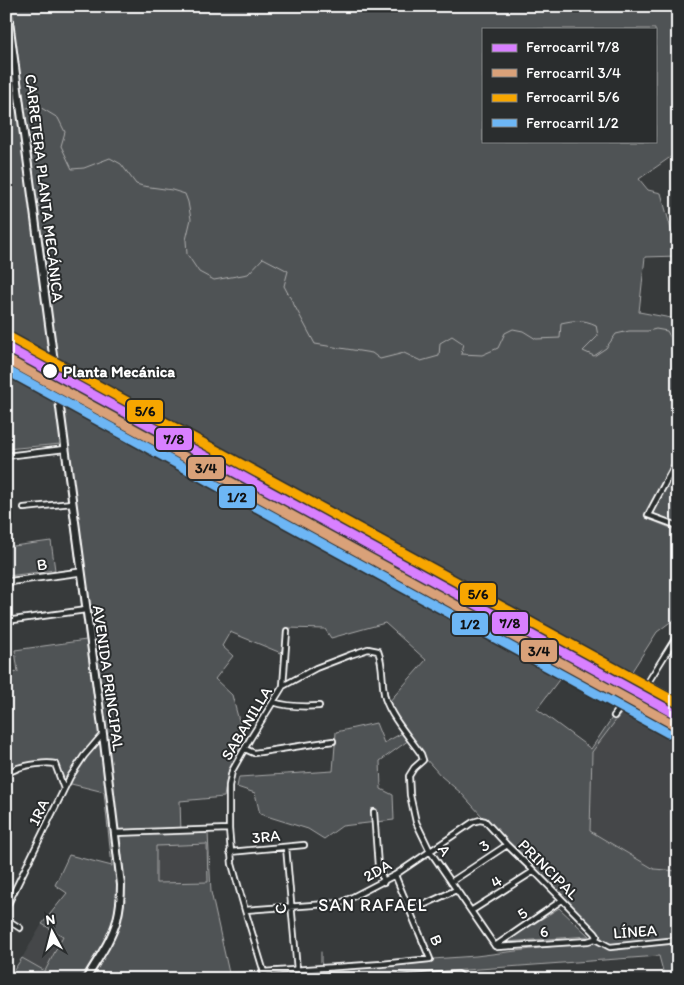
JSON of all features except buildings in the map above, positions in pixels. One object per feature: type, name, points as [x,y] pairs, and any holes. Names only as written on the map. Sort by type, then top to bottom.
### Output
[{"type":"main road","name":"CARRETERA PLANTA MECÁNICA","points":[[7,6],[55,374]]},
{"type":"main road","name":"AVENIDA PRINCIPAL","points":[[55,374],[121,885],[117,919],[111,935],[86,979]]},
{"type":"street","points":[[6,456],[65,449]]},
{"type":"street","points":[[678,459],[648,515],[678,526]]},
{"type":"street","points":[[24,508],[72,503]]},
{"type":"street","name":"B","points":[[6,582],[81,572]]},
{"type":"street","points":[[6,620],[86,610]]},
{"type":"street","name":"SABANILLA","points":[[263,972],[232,864],[229,829],[229,786],[232,771],[283,686],[283,663],[287,631]]},
{"type":"street","points":[[678,634],[647,684],[678,701]]},
{"type":"street","name":"A","points":[[283,686],[316,668],[350,654],[368,649],[378,651],[381,658],[384,696],[389,708],[421,754],[423,760],[414,768],[409,776],[410,795],[416,822],[430,852],[495,946]]},
{"type":"street","points":[[614,716],[623,704],[628,700],[632,700],[678,724]]},
{"type":"street","points":[[273,702],[289,706],[319,706]]},
{"type":"street","name":"1RA","points":[[6,908],[64,789],[84,756],[103,734]]},
{"type":"street","points":[[245,749],[254,753],[333,741]]},
{"type":"street","points":[[6,772],[49,763],[55,764],[64,789]]},
{"type":"street","points":[[374,812],[378,866],[384,882]]},
{"type":"street","name":"2DA","points":[[245,910],[341,903],[384,882],[473,822],[480,820]]},
{"type":"street","name":"PRINCIPAL","points":[[480,820],[485,821],[595,933],[595,939]]},
{"type":"street","points":[[115,833],[229,829]]},
{"type":"street","name":"3RA","points":[[230,852],[304,845]]},
{"type":"street","name":"3","points":[[451,882],[507,845]]},
{"type":"street","name":"C","points":[[286,846],[297,970]]},
{"type":"street","name":"4","points":[[471,911],[534,871]]},
{"type":"street","name":"B","points":[[297,970],[430,958],[395,875]]},
{"type":"street","points":[[410,910],[456,890]]},
{"type":"street","name":"5","points":[[495,946],[562,900]]},
{"type":"street","points":[[6,919],[20,928]]},
{"type":"street","name":"LÍNEA","points":[[595,939],[610,947],[678,940]]},
{"type":"street","name":"6","points":[[495,946],[588,941],[595,939]]},
{"type":"street","points":[[266,979],[263,972],[297,970]]},
{"type":"street","points":[[379,979],[458,974],[465,979]]},
{"type":"shaded area","points":[[6,6],[678,6],[678,161],[672,156],[639,179],[648,190],[661,193],[678,256],[645,257],[639,312],[678,318],[678,458],[669,477],[678,481],[678,525],[649,513],[646,518],[678,531],[678,621],[673,620],[657,632],[632,671],[647,684],[678,700],[678,734],[626,707],[592,752],[590,831],[654,869],[678,871],[678,979],[664,975],[659,956],[341,979],[8,979],[22,958],[45,971],[63,936],[42,924],[67,893],[55,885],[69,855],[112,866],[104,792],[63,782],[57,763],[6,771],[6,674],[18,672],[15,650],[86,640],[61,444],[6,449]],"holes":[[[245,477],[313,511],[628,683],[629,680],[627,689]],[[385,623],[426,660],[388,703],[404,732],[384,743],[376,723],[336,732],[333,771],[239,777],[237,787],[255,793],[260,814],[308,829],[324,839],[342,826],[394,820],[393,795],[381,789],[380,761],[409,740],[441,776],[461,793],[604,940],[476,956],[229,973],[211,892],[208,833],[181,833],[180,801],[224,797],[227,777],[244,739],[232,695],[215,679],[233,656],[222,646],[230,632],[281,653],[287,628],[325,629],[331,638]],[[570,665],[628,694],[591,749],[537,709]],[[207,844],[208,882],[156,883],[156,846]]]},
{"type":"shaded area","points":[[51,541],[55,570],[8,576],[6,547]]},
{"type":"shaded area","points":[[626,706],[678,734],[678,871],[654,869],[590,832],[592,752]]},
{"type":"shaded area","points":[[207,844],[208,882],[155,883],[155,845]]},
{"type":"shaded area","points":[[559,908],[589,936],[505,942]]},
{"type":"shaded area","points":[[42,924],[63,935],[45,972],[22,958]]},
{"type":"shaded area","points":[[620,973],[627,979],[588,979]]},
{"type":"waterway","points":[[27,108],[38,106],[58,118],[65,132],[61,146],[72,169],[84,168],[110,158],[121,164],[136,184],[185,194],[191,219],[186,240],[187,254],[199,272],[214,280],[248,274],[263,258],[288,271],[284,286],[315,344],[372,353],[380,359],[404,353],[421,361],[439,356],[440,343],[452,336],[464,344],[461,354],[482,355],[498,348],[505,333],[513,329],[523,331],[536,339],[560,338],[561,323],[579,321],[596,325],[598,336],[583,351],[594,356],[606,348],[616,334],[629,331],[656,329],[667,331],[673,342],[678,346]]},
{"type":"waterway","points":[[6,110],[12,109]]},
{"type":"waterway","points":[[321,952],[323,966]]},
{"type":"waterway","points":[[271,975],[328,973]]},
{"type":"waterway","points":[[221,979],[257,976]]},
{"type":"rail line","name":"5/6","points":[[11,338],[678,703]]},
{"type":"rail line","name":"7/8","points":[[6,347],[678,715]]},
{"type":"rail line","name":"3/4","points":[[6,359],[673,724]]},
{"type":"rail line","name":"1/2","points":[[6,370],[668,733]]},
{"type":"place","name":"Planta Mecánica","points":[[50,371]]},
{"type":"district","name":"SAN RAFAEL","points":[[373,905]]}]
